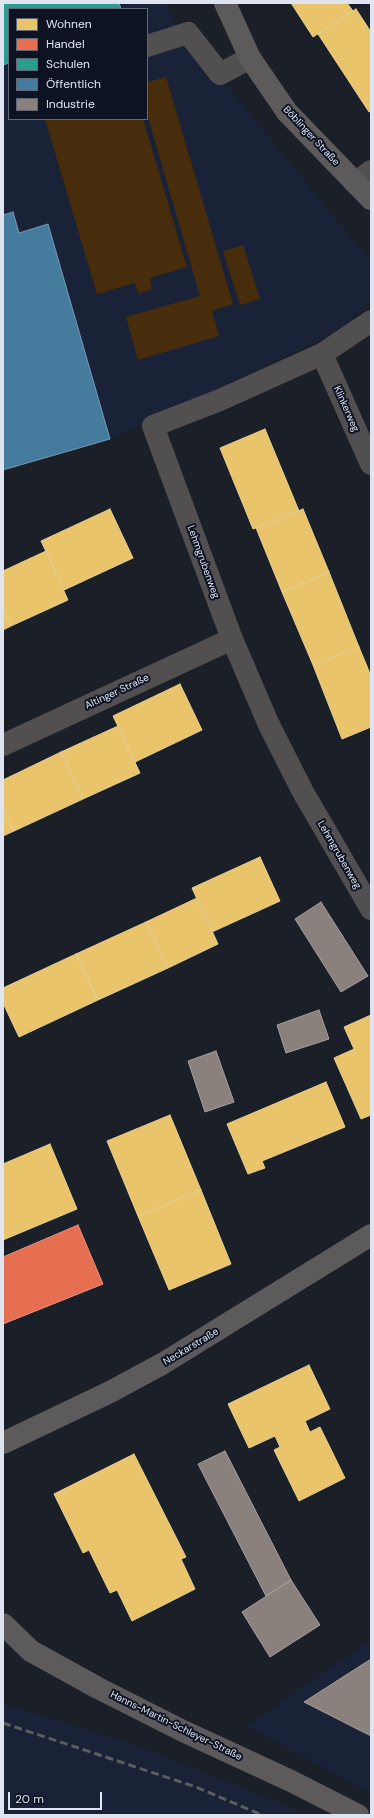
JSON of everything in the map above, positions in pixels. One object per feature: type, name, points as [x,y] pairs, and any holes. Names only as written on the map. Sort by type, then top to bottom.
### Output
[{"type":"main road","name":"Böblinger Straße","points":[[225,3],[250,58],[287,112],[363,177],[371,199]]},
{"type":"main road","name":"Neckarstraße","points":[[3,1443],[110,1392],[162,1364],[371,1235]]},
{"type":"main road","name":"Hanns-Martin-Schleyer-Straße","points":[[3,1624],[31,1651],[98,1688],[183,1731],[291,1780],[358,1815]]},
{"type":"street","points":[[148,46],[188,33],[220,74],[250,58]]},
{"type":"street","name":"Lehmgrubenweg","points":[[371,321],[322,354],[220,400],[153,426],[232,639],[269,725],[303,792],[371,909]]},
{"type":"street","name":"Klinkerweg","points":[[322,354],[371,464]]},
{"type":"street","name":"Altinger Straße","points":[[3,745],[232,639]]},
{"type":"shaded area","points":[[3,3],[166,3],[175,22],[371,262],[371,298],[338,332],[110,439],[3,468]]},
{"type":"shaded area","points":[[166,77],[233,304],[212,311],[219,336],[138,360],[126,317],[200,296],[148,117],[148,82]]},
{"type":"shaded area","points":[[45,120],[143,120],[187,267],[150,278],[152,289],[138,294],[135,283],[97,294]]},
{"type":"shaded area","points":[[243,245],[260,299],[240,305],[223,251]]},
{"type":"shaded area","points":[[371,1640],[371,1794],[246,1726]]},
{"type":"shaded area","points":[[3,1703],[133,1744],[288,1806],[305,1815],[3,1815]]},
{"type":"building: Wohnen","points":[[291,3],[347,3],[353,11],[313,37]]},
{"type":"building: Wohnen","points":[[356,9],[371,32],[371,111],[369,112],[318,34]]},
{"type":"building: Wohnen","points":[[265,429],[299,511],[253,529],[220,448]]},
{"type":"building: Wohnen","points":[[110,509],[133,558],[64,590],[41,541]]},
{"type":"building: Wohnen","points":[[303,509],[329,572],[282,592],[256,528]]},
{"type":"building: Wohnen","points":[[46,551],[68,600],[11,626],[3,608],[3,571]]},
{"type":"building: Wohnen","points":[[329,572],[359,647],[313,665],[282,592]]},
{"type":"building: Wohnen","points":[[3,608],[11,626],[3,630]]},
{"type":"building: Wohnen","points":[[359,647],[371,676],[371,727],[342,739],[313,665]]},
{"type":"building: Wohnen","points":[[180,684],[202,730],[135,762],[113,716]]},
{"type":"building: Wohnen","points":[[118,726],[140,773],[83,799],[61,752]]},
{"type":"building: Wohnen","points":[[61,752],[83,799],[14,831],[3,808],[3,780]]},
{"type":"building: Wohnen","points":[[3,808],[14,831],[3,836]]},
{"type":"building: Wohnen","points":[[260,857],[280,901],[212,932],[192,888]]},
{"type":"building: Wohnen","points":[[197,898],[218,944],[168,968],[146,922]]},
{"type":"building: Wohnen","points":[[146,922],[168,968],[98,1000],[76,954]]},
{"type":"building: Wohnen","points":[[76,954],[98,1000],[19,1037],[3,1003],[3,988]]},
{"type":"building: Wohnen","points":[[371,1015],[371,1115],[361,1119],[334,1058],[354,1049],[344,1027]]},
{"type":"building: Wohnen","points":[[326,1082],[345,1127],[262,1161],[265,1168],[248,1174],[227,1124]]},
{"type":"building: Wohnen","points":[[170,1115],[201,1190],[138,1216],[107,1141]]},
{"type":"building: Wohnen","points":[[50,1144],[77,1209],[3,1240],[3,1164]]},
{"type":"building: Wohnen","points":[[201,1190],[231,1264],[169,1290],[138,1216]]},
{"type":"building: Wohnen","points":[[309,1365],[330,1409],[305,1421],[310,1432],[320,1427],[345,1478],[299,1501],[274,1450],[280,1447],[275,1436],[249,1448],[228,1404]]},
{"type":"building: Wohnen","points":[[134,1454],[186,1557],[181,1559],[195,1589],[132,1621],[117,1590],[110,1593],[89,1550],[83,1553],[54,1494]]},
{"type":"building: Handel","points":[[78,1225],[103,1284],[3,1324],[3,1257]]},
{"type":"building: Schulen","points":[[3,3],[119,3],[121,8],[8,8],[8,63],[3,65]]},
{"type":"building: Öffentlich","points":[[13,212],[19,233],[48,224],[110,439],[3,470],[3,215]]},
{"type":"building: Industrie","points":[[321,902],[368,976],[341,992],[295,919]]},
{"type":"building: Industrie","points":[[319,1010],[329,1039],[286,1053],[277,1025]]},
{"type":"building: Industrie","points":[[216,1051],[234,1102],[205,1112],[188,1061]]},
{"type":"building: Industrie","points":[[225,1451],[291,1580],[266,1596],[198,1464]]},
{"type":"building: Industrie","points":[[291,1580],[320,1625],[270,1657],[242,1612]]},
{"type":"building: Industrie","points":[[371,1659],[371,1736],[304,1702]]},
{"type":"railway","points":[[3,1723],[196,1787],[262,1815]]}]
